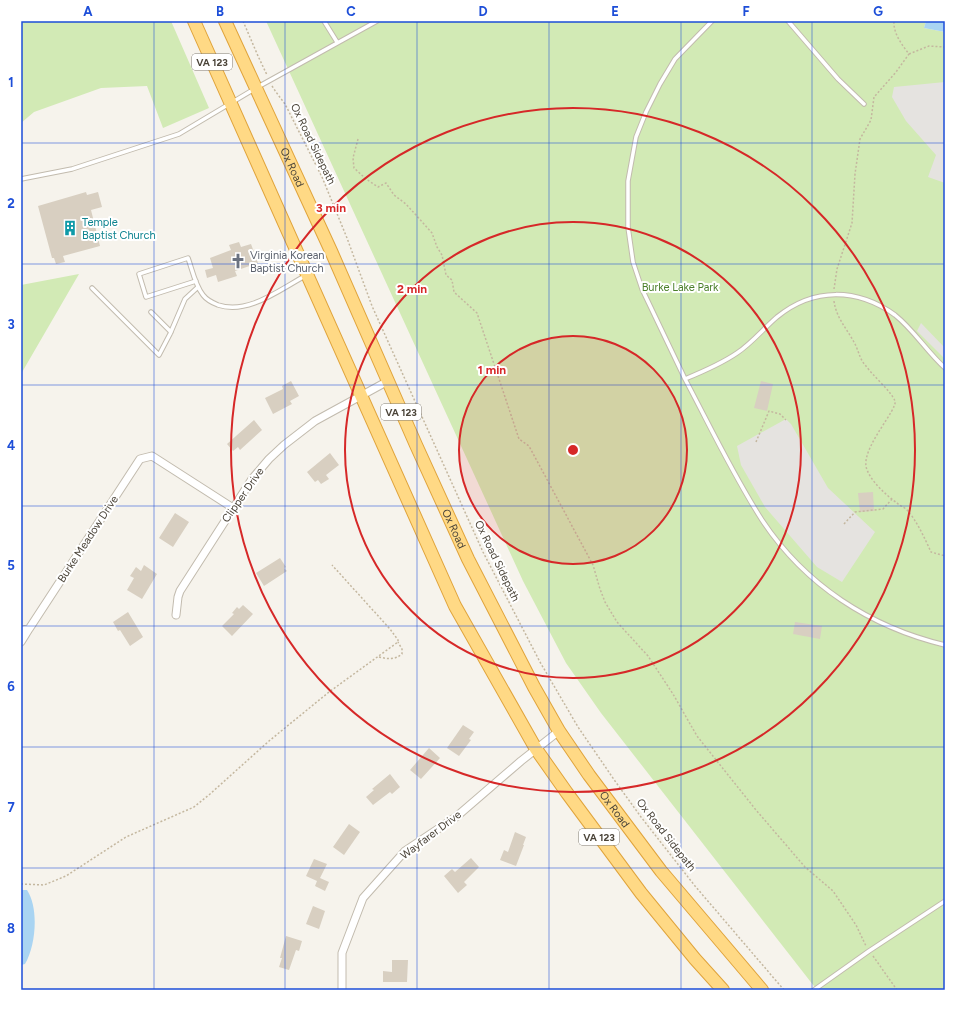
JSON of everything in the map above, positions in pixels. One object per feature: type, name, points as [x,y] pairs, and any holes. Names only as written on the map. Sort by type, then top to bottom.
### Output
[{"type":"highway","name":"VA 123","points":[[194,21],[306,275],[455,606],[536,749],[641,893],[695,959],[723,990]]},
{"type":"highway","name":"Ox Road","points":[[225,21],[331,251],[468,560],[530,681],[559,731],[589,775],[661,871],[762,990]]},
{"type":"street","name":"Clipper Drive","points":[[176,615],[180,591],[252,479],[284,445],[315,421],[388,381]]},
{"type":"street","name":"Burke Meadow Drive","points":[[21,642],[25,630],[140,459],[152,456],[233,508]]},
{"type":"street","name":"Wayfarer Drive","points":[[342,990],[342,953],[363,898],[405,851],[456,817],[559,731]]},
{"type":"lane","points":[[324,21],[337,42]]},
{"type":"lane","points":[[367,26],[370,21]]},
{"type":"lane","points":[[21,179],[72,169],[179,134],[337,42],[378,21]]},
{"type":"lane","points":[[712,21],[675,59],[660,84],[646,112],[636,137],[628,181],[628,227],[633,262],[642,289],[685,379],[744,492],[763,521],[795,561],[838,598],[869,618],[903,633],[945,645]]},
{"type":"lane","points":[[788,21],[838,79],[864,104]]},
{"type":"lane","points":[[196,281],[146,297],[139,274],[188,258],[196,281],[198,287],[203,296],[213,303],[227,308],[240,307],[258,301],[306,275]]},
{"type":"lane","points":[[92,288],[159,355],[185,299],[198,287]]},
{"type":"lane","points":[[685,379],[735,355],[751,343],[775,319],[790,308],[811,299],[834,294],[858,297],[882,307],[896,316],[945,368]]},
{"type":"lane","points":[[151,312],[171,332]]},
{"type":"lane","points":[[814,990],[869,951],[945,901]]},
{"type":"path","points":[[242,21],[265,70]]},
{"type":"path","points":[[894,21],[896,32],[909,54]]},
{"type":"path","points":[[834,287],[837,269],[852,223],[855,174],[860,139],[871,120],[874,97],[896,72],[909,54],[929,46],[945,47]]},
{"type":"path","name":"Ox Road Sidepath","points":[[276,92],[285,104],[322,177],[375,312],[483,552],[540,662],[578,727],[641,817],[695,886],[784,990]]},
{"type":"path","points":[[358,139],[353,158],[354,168],[378,187],[386,183],[394,195],[406,204],[432,233],[437,247],[442,255],[446,274],[452,280],[454,292],[477,313],[519,438],[529,446],[593,565],[605,602],[617,622],[648,656],[673,694],[697,736],[756,810],[805,867],[833,891],[856,925],[869,951],[897,990]]},
{"type":"path","points":[[834,299],[835,310],[865,365],[895,400],[895,407],[879,430],[866,458],[866,466],[870,476],[892,499],[907,510],[932,552],[945,556]]},
{"type":"path","points":[[756,442],[768,411],[780,414],[786,420]]},
{"type":"path","points":[[844,524],[855,512],[883,509],[892,499]]},
{"type":"path","points":[[332,565],[390,629],[398,640],[402,649],[402,654],[398,658],[387,659],[379,657]]},
{"type":"path","points":[[21,884],[44,885],[66,876],[126,837],[194,807],[269,741],[329,692],[398,642]]},
{"type":"green space","points":[[21,21],[171,21],[209,108],[163,128],[147,86],[101,88],[34,112],[21,123]]},
{"type":"green space","name":"Burke Lake Park","points":[[266,21],[926,21],[924,28],[945,32],[945,990],[817,990],[601,713],[566,663],[523,581]]},
{"type":"green space","points":[[79,274],[21,374],[21,285]]},
{"type":"shaded area","points":[[945,82],[945,183],[928,177],[936,155],[906,121],[892,97],[894,87]]},
{"type":"shaded area","points":[[921,323],[945,348],[945,359],[917,331]]},
{"type":"shaded area","points":[[786,419],[791,424],[828,488],[875,532],[842,582],[817,567],[765,507],[741,465],[737,446]]},
{"type":"water","points":[[926,21],[945,21],[945,32],[924,28]]},
{"type":"water","points":[[21,890],[27,890],[31,898],[35,916],[35,927],[29,956],[25,964],[21,965]]},
{"type":"building","name":"Temple Baptist Church","points":[[86,192],[87,195],[98,192],[102,207],[91,210],[100,246],[63,256],[65,262],[56,264],[54,258],[52,258],[38,206]]},
{"type":"building","points":[[239,242],[241,247],[251,244],[258,263],[235,271],[237,276],[218,282],[216,275],[207,278],[205,270],[213,268],[210,258],[231,250],[229,245]]},
{"type":"building","points":[[291,381],[299,396],[290,401],[292,404],[273,414],[265,398],[283,389],[282,386]]},
{"type":"building","points":[[761,381],[773,384],[767,411],[754,408]]},
{"type":"building","points":[[254,420],[262,430],[240,450],[238,447],[233,451],[227,444]]},
{"type":"building","points":[[330,453],[339,465],[326,475],[329,479],[321,484],[318,480],[315,482],[307,472]]},
{"type":"building","points":[[873,492],[874,511],[860,512],[858,493]]},
{"type":"building","points":[[175,513],[189,522],[173,547],[159,538]]},
{"type":"building","points":[[280,558],[286,567],[284,568],[287,571],[264,586],[256,573]]},
{"type":"building","points":[[144,565],[157,574],[142,599],[127,590],[134,578],[130,576],[136,567],[141,571]]},
{"type":"building","points":[[243,605],[253,614],[232,636],[222,626],[234,614],[232,613],[237,607],[239,609]]},
{"type":"building","points":[[128,612],[143,637],[130,646],[113,622]]},
{"type":"building","points":[[795,622],[822,626],[820,639],[793,634]]},
{"type":"building","points":[[463,725],[474,732],[469,739],[471,740],[459,756],[447,748]]},
{"type":"building","points":[[429,748],[440,758],[421,779],[410,770]]},
{"type":"building","points":[[390,774],[400,787],[392,794],[390,792],[373,805],[366,797],[374,790],[372,789]]},
{"type":"building","points":[[349,824],[360,832],[344,855],[333,847]]},
{"type":"building","points":[[515,832],[526,837],[516,866],[500,860],[504,850],[508,852]]},
{"type":"building","points":[[471,858],[479,867],[464,882],[467,885],[458,893],[444,876],[452,869],[455,872]]},
{"type":"building","points":[[314,859],[327,864],[320,878],[329,882],[325,891],[315,886],[317,881],[306,876]]},
{"type":"building","points":[[313,906],[325,911],[319,929],[306,924]]},
{"type":"building","points":[[286,936],[302,941],[299,951],[296,950],[289,970],[279,967]]},
{"type":"building","points":[[392,960],[408,960],[407,982],[383,982],[383,971],[392,972]]},
{"type":"place","name":"Temple Baptist Church","points":[[70,228]]},
{"type":"place","name":"Virginia Korean Baptist Church","points":[[238,261]]}]
